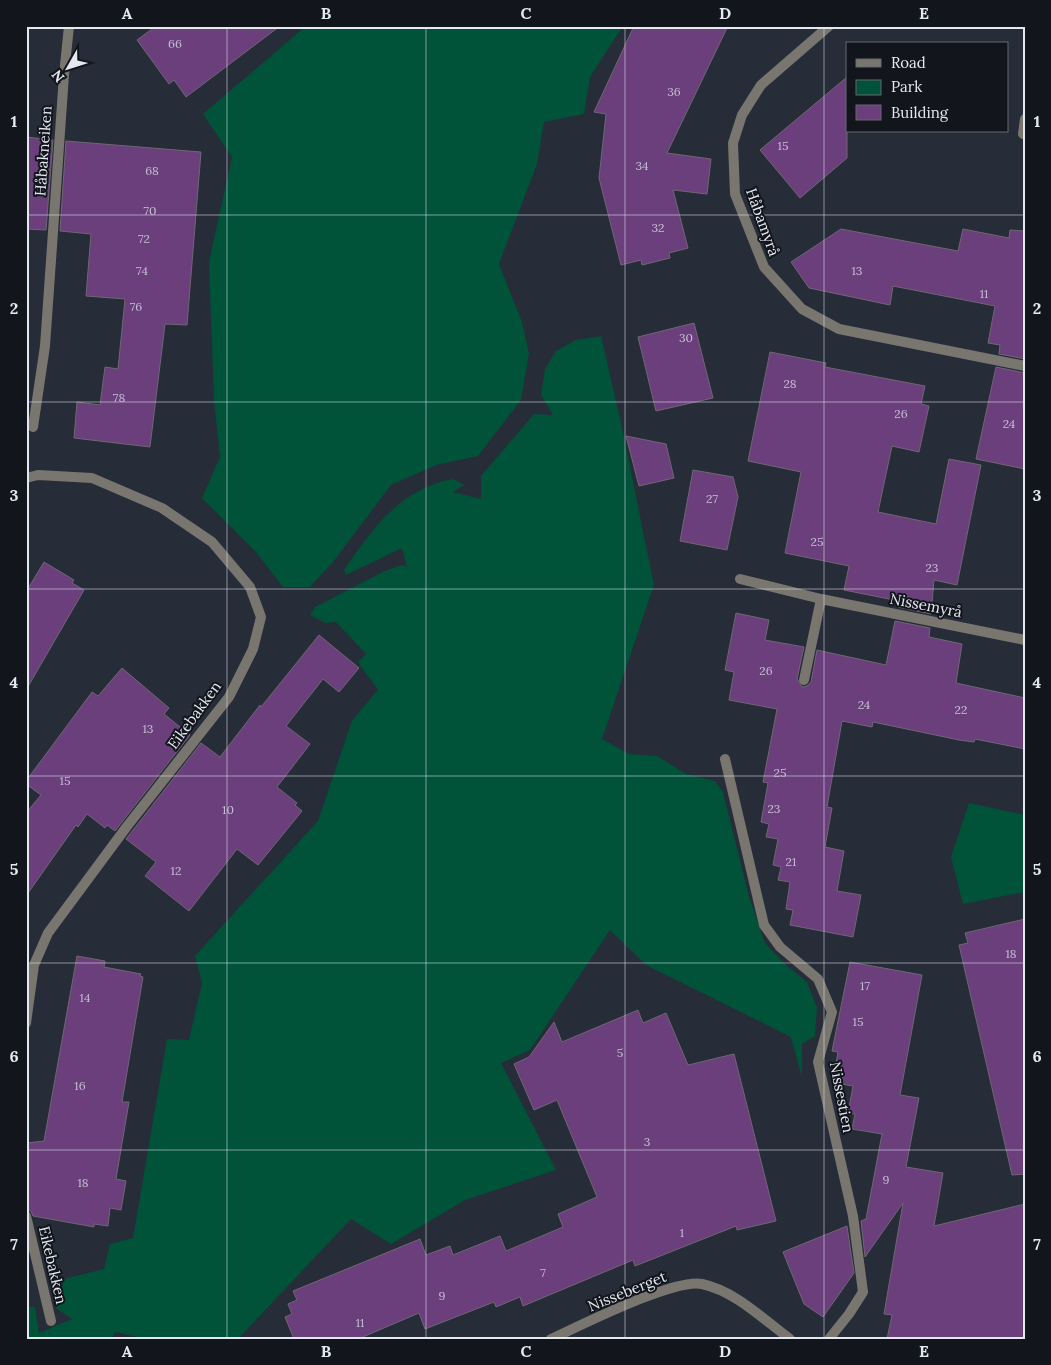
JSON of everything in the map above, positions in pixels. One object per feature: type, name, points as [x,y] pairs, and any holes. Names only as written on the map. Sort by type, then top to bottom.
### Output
[{"type":"street","name":"Håbakneiken","points":[[33,426],[45,346],[69,26]]},
{"type":"street","name":"Håbamyrå","points":[[829,26],[761,85],[742,115],[733,143],[735,194],[764,267],[802,310],[840,329],[1025,366]]},
{"type":"street","points":[[1023,134],[1025,120]]},
{"type":"street","name":"Eikebakken","points":[[26,478],[38,475],[92,478],[162,508],[212,542],[250,587],[260,617],[253,649],[229,697],[128,825],[48,933],[34,965],[26,1023]]},
{"type":"street","name":"Nissemyrå","points":[[740,579],[821,599],[1025,640]]},
{"type":"street","points":[[804,680],[821,599]]},
{"type":"street","name":"Nissestien","points":[[725,759],[764,925],[780,947],[818,980],[832,1012],[818,1062],[853,1216],[862,1292],[849,1314],[829,1339]]},
{"type":"street","name":"Eikebakken","points":[[26,1216],[51,1321]]},
{"type":"street","name":"Nisseberget","points":[[551,1339],[628,1304],[670,1288],[701,1283],[737,1299],[790,1339]]},
{"type":"green space","points":[[306,26],[623,26],[590,77],[584,114],[544,122],[537,164],[499,264],[522,322],[529,353],[521,400],[478,456],[436,465],[391,485],[333,562],[310,587],[283,587],[256,552],[202,498],[220,457],[214,401],[209,262],[232,157],[203,114]]},
{"type":"green space","points":[[601,336],[654,585],[602,739],[629,754],[657,756],[686,774],[715,781],[723,792],[749,897],[765,943],[785,964],[807,982],[817,1008],[815,1036],[802,1044],[802,1078],[791,1037],[646,965],[610,930],[530,1050],[501,1063],[556,1170],[465,1200],[391,1244],[351,1219],[238,1339],[146,1339],[115,1332],[112,1339],[26,1339],[26,1307],[35,1307],[39,1333],[72,1319],[56,1308],[64,1279],[104,1269],[110,1244],[133,1238],[167,1039],[189,1040],[202,983],[195,956],[318,821],[352,721],[378,690],[358,662],[366,654],[336,622],[325,623],[310,615],[315,607],[385,571],[402,565],[407,567],[402,548],[346,575],[344,570],[377,525],[403,501],[434,484],[453,479],[464,485],[453,492],[481,499],[481,476],[534,414],[553,415],[541,395],[545,369],[556,351],[576,340]]},
{"type":"green space","points":[[969,803],[1025,815],[1025,892],[963,904],[951,857]]},
{"type":"building","points":[[156,26],[280,26],[186,97],[174,80],[169,84],[137,40]]},
{"type":"building","points":[[634,26],[728,26],[667,153],[711,159],[707,194],[673,190],[688,248],[669,253],[670,258],[642,265],[641,260],[621,265],[599,178],[606,114],[594,112]]},
{"type":"building","points":[[846,78],[847,158],[800,198],[760,150]]},
{"type":"building","points":[[26,137],[53,140],[46,230],[26,229]]},
{"type":"building","points":[[66,141],[201,152],[187,325],[165,324],[150,447],[74,438],[77,402],[100,405],[105,367],[118,369],[125,299],[86,296],[91,234],[60,231]]},
{"type":"building","points":[[841,229],[958,251],[963,229],[1009,238],[1010,230],[1025,231],[1025,359],[999,354],[1000,345],[988,343],[995,306],[893,286],[890,305],[809,288],[791,262]]},
{"type":"building","points":[[694,323],[713,398],[656,411],[638,337]]},
{"type":"building","points":[[770,352],[826,363],[825,367],[925,386],[921,404],[929,406],[919,452],[892,446],[878,512],[936,524],[949,459],[981,465],[957,585],[934,580],[931,614],[898,607],[899,601],[844,590],[849,566],[785,553],[801,472],[748,461]]},
{"type":"building","points":[[996,367],[1025,373],[1025,469],[976,459]]},
{"type":"building","points":[[626,436],[666,444],[674,478],[639,486]]},
{"type":"building","points":[[693,470],[733,477],[738,497],[727,550],[680,541]]},
{"type":"building","points":[[44,562],[74,580],[72,583],[84,590],[26,690],[26,592]]},
{"type":"building","points":[[736,613],[769,620],[765,640],[804,647],[797,679],[802,687],[807,686],[811,682],[817,650],[886,665],[895,621],[930,628],[929,637],[962,644],[956,683],[1025,698],[1025,749],[975,739],[974,742],[959,740],[873,722],[872,727],[842,721],[827,807],[832,808],[825,847],[844,851],[837,891],[861,895],[853,937],[790,925],[793,910],[786,909],[790,882],[778,880],[781,867],[773,865],[778,839],[766,837],[769,824],[761,822],[768,783],[763,782],[777,709],[729,700],[734,672],[725,670]]},
{"type":"building","points":[[319,635],[359,668],[339,692],[323,679],[286,726],[310,744],[277,787],[297,803],[295,805],[302,811],[258,865],[237,849],[189,911],[145,876],[156,862],[126,839],[201,743],[220,757],[260,705],[261,707]]},
{"type":"building","points":[[122,668],[169,708],[164,714],[190,735],[115,831],[107,825],[105,828],[87,814],[78,827],[76,825],[26,896],[26,813],[41,795],[26,784],[26,781],[92,692],[98,696]]},
{"type":"building","points":[[1025,919],[1025,1174],[1012,1175],[959,945],[968,943],[965,933]]},
{"type":"building","points":[[77,956],[105,961],[104,967],[141,974],[140,976],[143,977],[122,1102],[129,1102],[116,1179],[126,1181],[121,1210],[110,1208],[108,1226],[94,1224],[94,1227],[33,1216],[31,1211],[26,1209],[26,1143],[44,1141]]},
{"type":"building","points":[[850,962],[922,975],[900,1095],[919,1098],[906,1167],[943,1173],[934,1226],[1025,1204],[1025,1339],[887,1339],[892,1315],[884,1314],[903,1203],[865,1257],[861,1221],[866,1219],[882,1134],[852,1129],[855,1114],[848,1113],[853,1086],[841,1084],[843,1071],[835,1070],[838,1052],[832,1051]]},
{"type":"building","points":[[638,1010],[643,1023],[666,1013],[688,1065],[734,1054],[776,1221],[737,1230],[736,1226],[635,1266],[633,1260],[523,1306],[520,1297],[496,1307],[494,1302],[425,1329],[419,1313],[358,1339],[294,1339],[285,1317],[292,1314],[288,1304],[297,1300],[293,1291],[420,1239],[426,1255],[450,1246],[453,1255],[500,1236],[506,1251],[563,1227],[558,1214],[597,1197],[557,1100],[534,1110],[514,1064],[529,1057],[554,1022],[562,1042]]},
{"type":"building","points":[[847,1226],[854,1273],[823,1317],[804,1304],[783,1252]]}]
